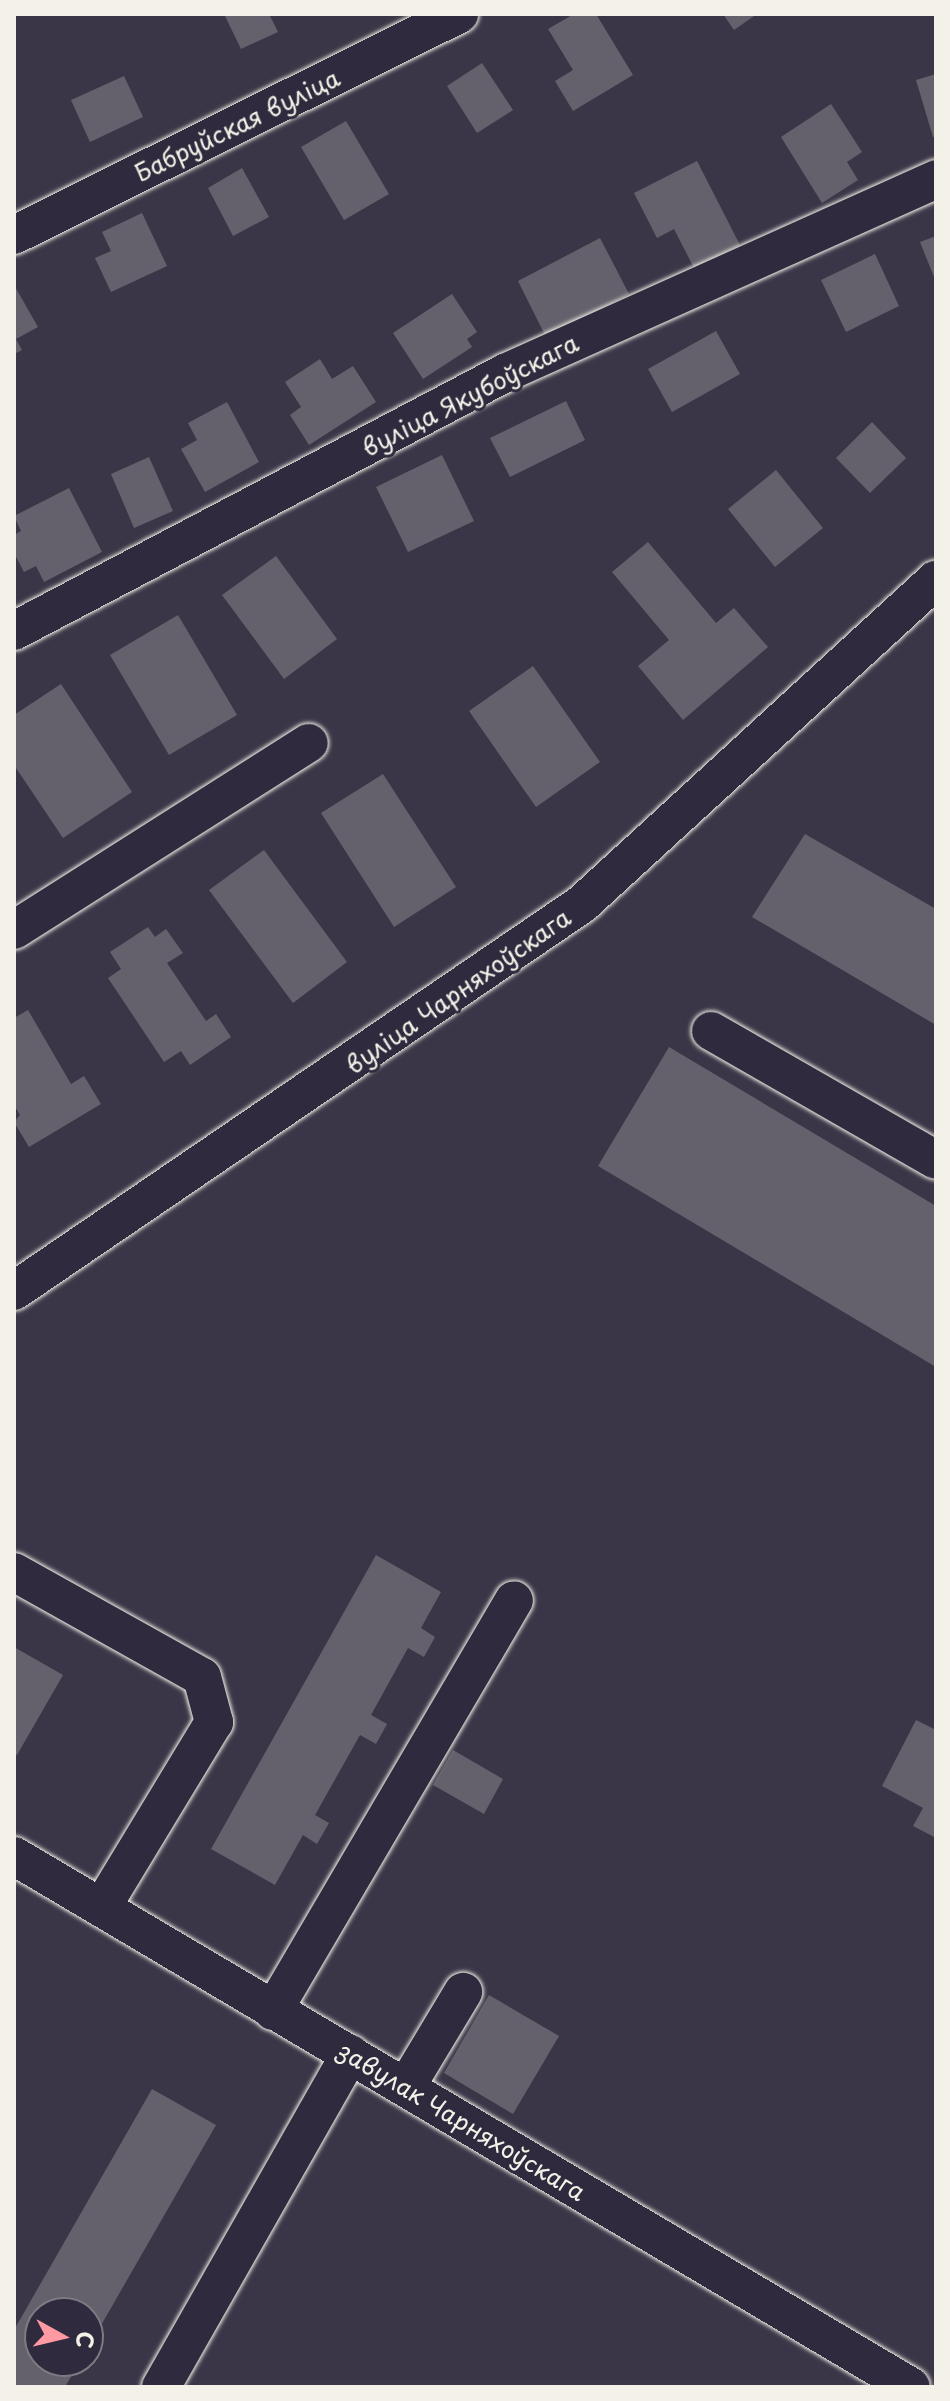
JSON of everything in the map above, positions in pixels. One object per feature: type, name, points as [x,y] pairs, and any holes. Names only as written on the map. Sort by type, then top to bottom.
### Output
[{"type":"street","name":"Бабруйская вуліца","points":[[14,235],[459,14]]},
{"type":"street","name":"вуліца Якубоўскага","points":[[14,631],[505,373],[936,179]]},
{"type":"street","name":"вуліца Чарняхоўскага","points":[[14,1291],[582,904],[869,648],[936,580]]},
{"type":"street","points":[[14,930],[309,743]]},
{"type":"street","points":[[711,1031],[936,1160]]},
{"type":"street","points":[[14,1572],[202,1677],[214,1722],[102,1907]]},
{"type":"street","points":[[273,2011],[514,1600]]},
{"type":"street","name":"завулак Чарняхоўскага","points":[[14,1856],[911,2387]]},
{"type":"street","points":[[406,2087],[463,1992]]},
{"type":"street","points":[[161,2387],[350,2054]]},
{"type":"building","points":[[224,14],[269,14],[278,32],[241,49]]},
{"type":"building","points":[[574,14],[596,14],[633,75],[573,111],[555,81],[573,70],[548,29]]},
{"type":"building","points":[[723,14],[757,14],[734,30]]},
{"type":"building","points":[[482,63],[513,110],[477,133],[447,86]]},
{"type":"building","points":[[936,74],[936,136],[933,137],[916,80]]},
{"type":"building","points":[[124,76],[143,117],[90,142],[71,100]]},
{"type":"building","points":[[831,104],[862,152],[847,162],[858,180],[822,203],[781,137]]},
{"type":"building","points":[[346,121],[389,194],[344,220],[301,147]]},
{"type":"building","points":[[697,161],[740,245],[694,268],[674,229],[657,238],[634,193]]},
{"type":"building","points":[[242,168],[269,217],[233,236],[208,188]]},
{"type":"building","points":[[142,213],[167,266],[111,292],[95,258],[111,251],[102,232]]},
{"type":"building","points":[[936,236],[936,282],[920,242]]},
{"type":"building","points":[[600,238],[629,294],[546,337],[518,281]]},
{"type":"building","points":[[875,254],[899,306],[846,332],[821,280]]},
{"type":"building","points":[[14,285],[38,327],[16,339],[22,350],[14,354]]},
{"type":"building","points":[[452,294],[477,332],[467,339],[472,347],[423,379],[393,333]]},
{"type":"building","points":[[716,331],[740,374],[672,412],[648,369]]},
{"type":"building","points":[[320,359],[332,379],[353,366],[376,402],[309,445],[290,415],[301,407],[285,382]]},
{"type":"building","points":[[566,401],[585,440],[510,477],[490,438]]},
{"type":"building","points":[[227,402],[259,462],[205,492],[181,449],[197,440],[188,423]]},
{"type":"building","points":[[872,422],[906,458],[870,493],[836,458]]},
{"type":"building","points":[[442,455],[474,521],[408,552],[376,487]]},
{"type":"building","points":[[149,457],[173,511],[134,528],[111,474]]},
{"type":"building","points":[[776,470],[823,528],[775,567],[728,509]]},
{"type":"building","points":[[69,488],[102,552],[44,582],[36,566],[24,572],[14,553],[14,535],[21,531],[14,516]]},
{"type":"building","points":[[648,542],[716,623],[734,608],[768,647],[683,720],[638,666],[669,640],[612,572]]},
{"type":"building","points":[[276,556],[337,639],[284,679],[222,595]]},
{"type":"building","points":[[178,615],[237,715],[169,755],[110,655]]},
{"type":"building","points":[[533,666],[600,762],[536,807],[469,711]]},
{"type":"building","points":[[61,684],[132,792],[63,838],[14,765],[14,715]]},
{"type":"building","points":[[383,774],[456,887],[394,927],[321,813]]},
{"type":"building","points":[[805,834],[936,909],[936,1025],[752,917]]},
{"type":"building","points":[[264,850],[347,962],[293,1003],[209,890]]},
{"type":"building","points":[[148,927],[155,937],[166,929],[183,953],[167,963],[206,1021],[216,1014],[231,1037],[190,1065],[181,1051],[164,1062],[108,978],[121,969],[110,952]]},
{"type":"building","points":[[28,1010],[71,1084],[84,1076],[101,1104],[29,1147],[14,1122],[20,1115],[14,1105],[14,1018]]},
{"type":"building","points":[[669,1047],[936,1206],[936,1367],[598,1166]]},
{"type":"building","points":[[376,1555],[441,1592],[421,1628],[435,1637],[424,1657],[408,1648],[371,1715],[387,1724],[376,1744],[360,1735],[315,1815],[329,1823],[317,1844],[303,1835],[275,1885],[211,1849]]},
{"type":"building","points":[[14,1647],[63,1675],[17,1755],[14,1754]]},
{"type":"building","points":[[916,1720],[936,1730],[936,1838],[913,1826],[923,1808],[882,1786]]},
{"type":"building","points":[[453,1750],[503,1779],[484,1814],[433,1785]]},
{"type":"building","points":[[489,1995],[559,2036],[513,2114],[444,2073]]},
{"type":"building","points":[[152,2089],[216,2125],[104,2320],[104,2297],[33,2297]]},
{"type":"building","points":[[24,2313],[24,2377],[71,2377],[65,2387],[14,2387],[14,2330]]}]
